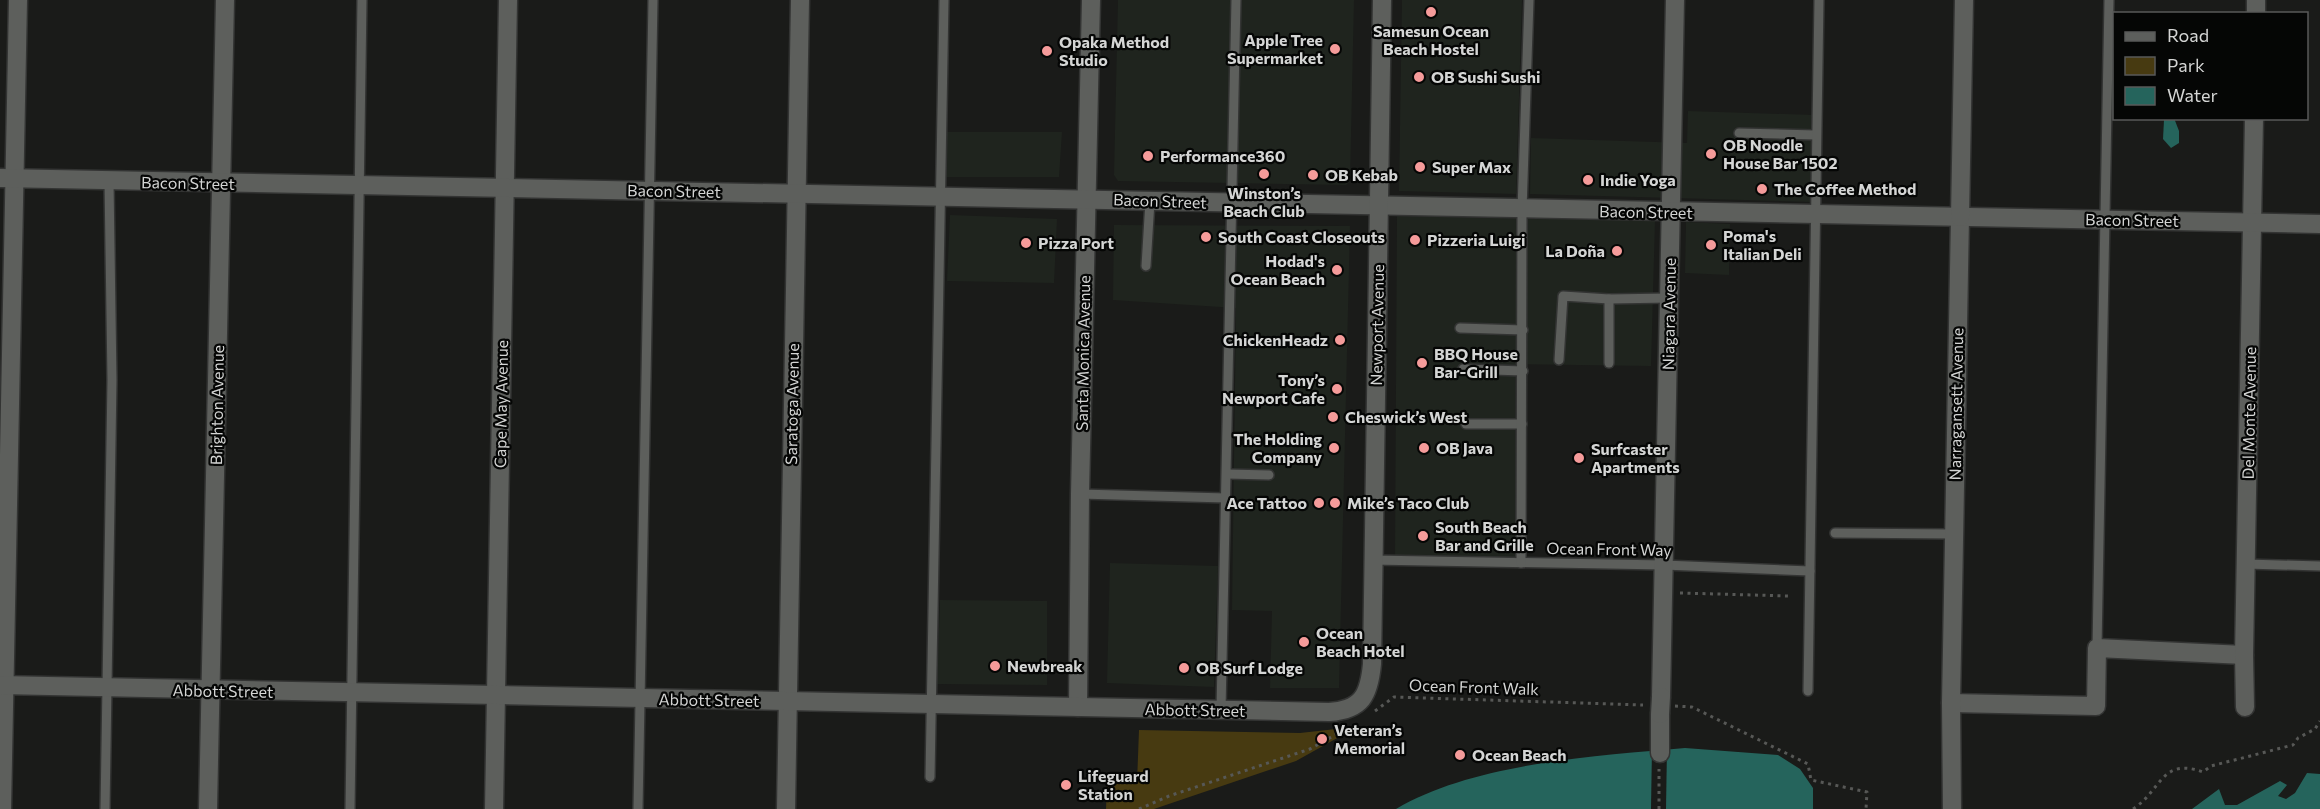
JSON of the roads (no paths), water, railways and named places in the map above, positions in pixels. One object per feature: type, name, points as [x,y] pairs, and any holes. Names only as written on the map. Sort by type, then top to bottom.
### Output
[{"type":"street","points":[[2,809],[7,178],[18,0]]},
{"type":"street","name":"Brighton Avenue","points":[[208,809],[225,0]]},
{"type":"street","name":"Cape May Avenue","points":[[494,809],[508,0]]},
{"type":"street","name":"Saratoga Avenue","points":[[786,809],[800,0]]},
{"type":"street","name":"Santa Monica Avenue","points":[[1078,707],[1080,494],[1092,0]]},
{"type":"street","name":"Newport Avenue","points":[[1371,650],[1382,0]]},
{"type":"street","name":"Niagara Avenue","points":[[1660,753],[1675,0]]},
{"type":"street","name":"Narragansett Avenue","points":[[1952,809],[1953,534],[1964,0]]},
{"type":"street","name":"Del Monte Avenue","points":[[2245,707],[2254,120]]},
{"type":"street","name":"Bacon Street","points":[[7,178],[109,182],[941,195],[1522,210],[2320,224]]},
{"type":"street","points":[[1951,703],[2096,706],[2097,648],[2244,655]]},
{"type":"street","name":"Abbott Street","points":[[2,685],[210,692],[1344,711],[1357,706],[1364,697],[1371,675],[1371,650]]},
{"type":"lane","points":[[350,809],[362,0]]},
{"type":"lane","points":[[638,809],[653,0]]},
{"type":"lane","points":[[930,777],[944,0]]},
{"type":"lane","points":[[1221,710],[1236,0]]},
{"type":"lane","points":[[1521,563],[1522,210],[1529,0]]},
{"type":"lane","points":[[1808,691],[1819,0]]},
{"type":"lane","points":[[2097,648],[2109,0]]},
{"type":"lane","points":[[1739,133],[1816,135]]},
{"type":"lane","points":[[105,809],[105,689],[112,380],[109,182]]},
{"type":"lane","points":[[1146,266],[1150,201]]},
{"type":"lane","points":[[1559,360],[1563,296],[1609,299],[1669,298]]},
{"type":"lane","points":[[1609,299],[1609,363]]},
{"type":"lane","points":[[1460,328],[1523,330]]},
{"type":"lane","points":[[1463,369],[1523,371]]},
{"type":"lane","points":[[1466,424],[1522,424]]},
{"type":"lane","points":[[1227,474],[1269,475]]},
{"type":"lane","points":[[1080,494],[1226,498]]},
{"type":"lane","points":[[1835,533],[1953,534]]},
{"type":"lane","name":"Ocean Front Way","points":[[1372,560],[1664,565],[1810,571]]},
{"type":"lane","points":[[2246,564],[2320,566]]},
{"type":"water","points":[[2164,120],[2175,120],[2179,131],[2179,143],[2171,148],[2163,139]]},
{"type":"water","points":[[1685,748],[1778,755],[1800,769],[1813,788],[1813,809],[1396,809],[1461,781],[1498,772],[1536,764],[1613,754]]},
{"type":"water","points":[[2307,773],[2320,774],[2320,809],[2192,809],[2219,789],[2225,805],[2237,805],[2280,781],[2287,785],[2278,796],[2286,799],[2295,793]]},
{"type":"place","name":"Samesun Ocean Beach Hostel","points":[[1431,12]]},
{"type":"place","name":"Apple Tree Supermarket","points":[[1335,49]]},
{"type":"place","name":"Opaka Method Studio","points":[[1047,51]]},
{"type":"place","name":"OB Sushi Sushi","points":[[1419,77]]},
{"type":"place","name":"OB Noodle House Bar 1502","points":[[1711,154]]},
{"type":"place","name":"Performance360","points":[[1148,156]]},
{"type":"place","name":"Super Max","points":[[1420,167]]},
{"type":"place","name":"Winston’s Beach Club","points":[[1264,174]]},
{"type":"place","name":"OB Kebab","points":[[1313,175]]},
{"type":"place","name":"Indie Yoga","points":[[1588,180]]},
{"type":"place","name":"The Coffee Method","points":[[1762,189]]},
{"type":"place","name":"South Coast Closeouts","points":[[1206,237]]},
{"type":"place","name":"Pizzeria Luigi","points":[[1415,240]]},
{"type":"place","name":"Pizza Port","points":[[1026,243]]},
{"type":"place","name":"Poma's Italian Deli","points":[[1711,245]]},
{"type":"place","name":"La Doña","points":[[1617,251]]},
{"type":"place","name":"Hodad's Ocean Beach","points":[[1337,270]]},
{"type":"place","name":"ChickenHeadz","points":[[1340,340]]},
{"type":"place","name":"BBQ House Bar-Grill","points":[[1422,363]]},
{"type":"place","name":"Tony’s Newport Cafe","points":[[1337,389]]},
{"type":"place","name":"Cheswick’s West","points":[[1333,417]]},
{"type":"place","name":"The Holding Company","points":[[1334,448]]},
{"type":"place","name":"OB Java","points":[[1424,448]]},
{"type":"place","name":"Surfcaster Apartments","points":[[1579,458]]},
{"type":"place","name":"Ace Tattoo","points":[[1319,503]]},
{"type":"place","name":"Mike’s Taco Club","points":[[1335,503]]},
{"type":"place","name":"South Beach Bar and Grille","points":[[1423,536]]},
{"type":"place","name":"Ocean Beach Hotel","points":[[1304,642]]},
{"type":"place","name":"Newbreak","points":[[995,666]]},
{"type":"place","name":"OB Surf Lodge","points":[[1184,668]]},
{"type":"place","name":"Veteran’s Memorial","points":[[1322,739]]},
{"type":"place","name":"Ocean Beach","points":[[1460,755]]},
{"type":"place","name":"Lifeguard Station","points":[[1066,785]]}]
